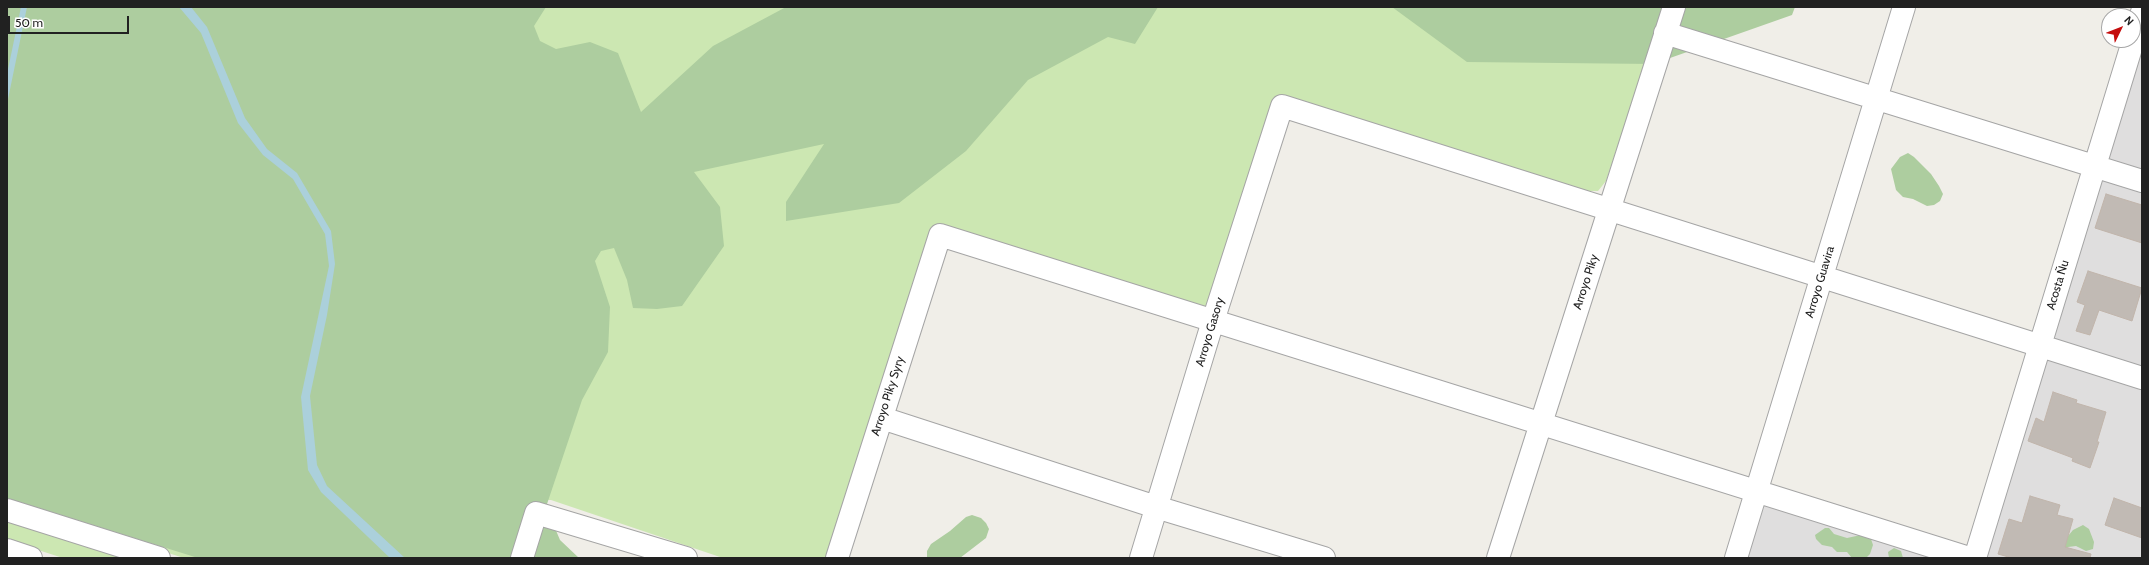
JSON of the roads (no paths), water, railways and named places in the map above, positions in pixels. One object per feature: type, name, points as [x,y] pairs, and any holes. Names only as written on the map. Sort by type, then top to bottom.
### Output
[{"type":"street","name":"Arroyo Piky","points":[[1498,558],[1674,7]]},
{"type":"street","name":"Arroyo Guavira","points":[[1736,558],[1904,7]]},
{"type":"street","name":"Acosta Ñu","points":[[1975,558],[2142,12]]},
{"type":"street","points":[[1665,34],[2142,181]]},
{"type":"street","name":"Arroyo Gasory","points":[[1141,558],[1213,320],[1282,106],[1609,209]]},
{"type":"street","points":[[1609,209],[2142,378]]},
{"type":"street","name":"Arroyo Piky Syry","points":[[837,558],[940,235],[1213,320]]},
{"type":"street","points":[[1213,320],[1969,558]]},
{"type":"street","points":[[882,418],[1156,507],[1324,558]]},
{"type":"street","points":[[7,510],[159,558]]},
{"type":"street","points":[[522,558],[536,513],[686,558]]},
{"type":"street","points":[[7,550],[31,558]]},
{"type":"water","points":[[21,7],[27,7],[7,104],[7,74]]},
{"type":"water","points":[[179,7],[191,7],[207,27],[245,118],[267,149],[297,173],[331,231],[335,264],[327,315],[310,396],[317,465],[327,486],[405,558],[390,558],[321,492],[308,470],[301,397],[329,266],[325,234],[293,179],[263,155],[238,123],[201,33]]}]
